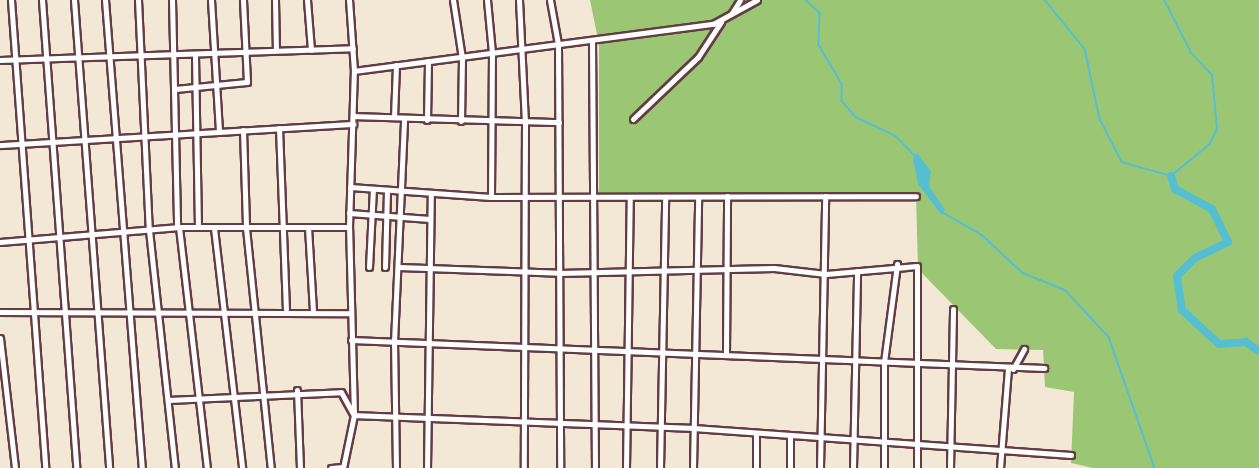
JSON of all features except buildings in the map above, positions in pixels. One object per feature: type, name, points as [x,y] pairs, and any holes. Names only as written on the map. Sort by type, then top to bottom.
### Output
[{"type":"street","points":[[11,0],[30,312],[45,468]]},
{"type":"street","points":[[42,0],[56,238],[76,468]]},
{"type":"street","points":[[74,0],[80,140],[109,468]]},
{"type":"street","points":[[105,0],[119,233],[142,468]]},
{"type":"street","points":[[138,0],[149,230],[175,468]]},
{"type":"street","points":[[172,0],[178,227],[186,312],[207,468]]},
{"type":"street","points":[[211,0],[219,132]]},
{"type":"street","points":[[175,89],[247,82],[249,53],[243,0]]},
{"type":"street","points":[[275,0],[276,50]]},
{"type":"street","points":[[306,0],[311,50]]},
{"type":"street","points":[[331,468],[343,468],[354,415],[349,213],[354,71],[349,0]]},
{"type":"street","points":[[453,0],[462,58],[461,121]]},
{"type":"street","points":[[487,0],[492,53],[491,197]]},
{"type":"street","points":[[519,0],[524,47],[525,121],[524,468]]},
{"type":"street","points":[[550,0],[558,44],[560,468]]},
{"type":"street","points":[[732,13],[740,0]]},
{"type":"street","points":[[633,119],[698,57],[721,22],[732,13],[758,0]]},
{"type":"street","points":[[354,71],[721,22]]},
{"type":"street","points":[[592,40],[596,272],[595,468]]},
{"type":"street","points":[[0,60],[174,57],[276,50],[353,48]]},
{"type":"street","points":[[195,56],[198,227]]},
{"type":"street","points":[[427,120],[428,61]]},
{"type":"street","points":[[394,117],[396,65]]},
{"type":"street","points":[[353,116],[461,121],[559,122]]},
{"type":"street","points":[[396,468],[394,342],[404,118]]},
{"type":"street","points":[[0,145],[353,124]]},
{"type":"street","points":[[279,128],[279,227],[286,309]]},
{"type":"street","points":[[243,130],[246,228],[272,468]]},
{"type":"street","points":[[350,187],[431,194],[523,198],[558,196],[594,198],[916,196]]},
{"type":"street","points":[[369,267],[373,189]]},
{"type":"street","points":[[385,267],[387,190]]},
{"type":"street","points":[[427,468],[427,343],[431,194]]},
{"type":"street","points":[[726,352],[727,196]]},
{"type":"street","points":[[820,468],[826,274],[825,196]]},
{"type":"street","points":[[693,468],[698,197]]},
{"type":"street","points":[[626,468],[630,198]]},
{"type":"street","points":[[660,468],[665,198]]},
{"type":"street","points":[[349,213],[430,219]]},
{"type":"street","points":[[308,226],[313,310]]},
{"type":"street","points":[[0,242],[178,227],[349,227]]},
{"type":"street","points":[[214,228],[242,468]]},
{"type":"street","points":[[399,267],[559,273],[697,271],[728,273],[774,268],[826,274],[857,272],[897,264],[917,267],[917,468]]},
{"type":"street","points":[[885,468],[884,362],[897,264]]},
{"type":"street","points":[[854,468],[857,272]]},
{"type":"street","points":[[0,312],[159,313],[222,308],[351,313]]},
{"type":"street","points":[[950,468],[953,309]]},
{"type":"street","points":[[0,338],[8,390],[15,468]]},
{"type":"street","points":[[351,340],[726,352],[952,367],[1044,368]]},
{"type":"street","points":[[1000,468],[1011,369],[1024,349]]},
{"type":"street","points":[[0,390],[8,390]]},
{"type":"street","points":[[297,390],[300,468]]},
{"type":"street","points":[[168,400],[265,391],[341,392],[354,415]]},
{"type":"street","points":[[354,415],[428,419],[594,422],[693,428],[756,435],[886,439],[1002,447],[1071,455]]},
{"type":"street","points":[[756,435],[756,468]]},
{"type":"street","points":[[790,436],[790,468]]},
{"type":"green space","points":[[590,0],[1259,0],[1259,468],[1093,468],[1071,463],[1074,392],[1045,387],[1043,350],[996,349],[918,269],[916,195],[599,196],[599,44]]},
{"type":"water","points":[[917,153],[931,171],[929,186],[945,210],[941,214],[918,184],[913,158]]},
{"type":"waterway","points":[[806,0],[820,13],[819,45],[842,84],[842,101],[856,117],[896,136],[915,156]]},
{"type":"waterway","points":[[1045,0],[1085,49],[1100,119],[1122,162],[1171,176],[1210,144],[1217,129],[1212,75],[1191,53],[1164,0]]},
{"type":"waterway","points":[[1171,176],[1175,189],[1212,209],[1228,242],[1195,258],[1177,276],[1182,310],[1219,344],[1246,342],[1259,351]]},
{"type":"waterway","points":[[942,212],[982,235],[1023,273],[1065,290],[1109,337],[1155,468]]}]
